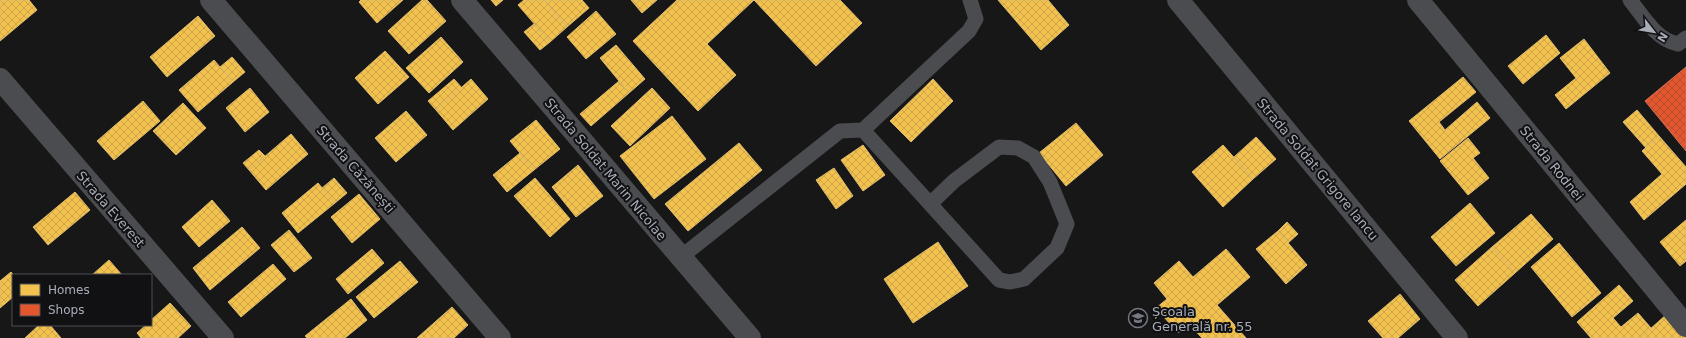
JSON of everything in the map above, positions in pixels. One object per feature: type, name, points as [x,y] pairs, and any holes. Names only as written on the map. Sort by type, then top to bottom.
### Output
[{"type":"street","name":"Strada Căzănești","points":[[211,0],[500,338]]},
{"type":"street","name":"Strada Soldat Marin Nicolae","points":[[462,0],[750,338]]},
{"type":"street","name":"Strada Soldat Grigore Iancu","points":[[1178,0],[1457,338]]},
{"type":"street","name":"Strada Rodnei","points":[[1418,0],[1686,326]]},
{"type":"street","name":"Strada Everest","points":[[0,79],[223,338]]},
{"type":"lane","points":[[681,257],[840,131],[863,130],[969,31],[976,19],[970,0]]},
{"type":"lane","points":[[1630,0],[1660,36],[1669,42],[1678,44],[1686,38]]},
{"type":"lane","points":[[863,130],[930,204],[999,280],[1010,282],[1024,279],[1057,248],[1067,224],[1050,182],[1034,157],[1018,148],[1000,147],[954,181],[930,204]]},
{"type":"building: Homes","points":[[0,0],[29,0],[37,10],[0,41]]},
{"type":"building: Homes","points":[[361,0],[403,0],[377,23],[359,2]]},
{"type":"building: Homes","points":[[422,0],[427,0],[446,21],[409,54],[388,31]]},
{"type":"building: Homes","points":[[491,0],[503,0],[496,6]]},
{"type":"building: Homes","points":[[524,0],[544,0],[567,27],[550,42],[518,5]]},
{"type":"building: Homes","points":[[544,0],[582,0],[589,8],[567,27]]},
{"type":"building: Homes","points":[[631,0],[657,0],[642,13]]},
{"type":"building: Homes","points":[[677,0],[754,0],[707,44],[736,75],[698,111],[633,41]]},
{"type":"building: Homes","points":[[754,0],[840,0],[862,23],[816,66]]},
{"type":"building: Homes","points":[[998,0],[1048,0],[1069,25],[1041,50]]},
{"type":"building: Homes","points":[[596,11],[616,34],[586,59],[567,37]]},
{"type":"building: Homes","points":[[198,16],[215,36],[167,77],[150,57]]},
{"type":"building: Homes","points":[[534,24],[550,42],[540,50],[524,32]]},
{"type":"building: Homes","points":[[1546,35],[1560,53],[1523,84],[1508,66]]},
{"type":"building: Homes","points":[[441,37],[463,62],[429,93],[406,68]]},
{"type":"building: Homes","points":[[1584,39],[1610,73],[1566,109],[1555,95],[1576,78],[1560,58]]},
{"type":"building: Homes","points":[[616,45],[645,79],[629,93],[600,58]]},
{"type":"building: Homes","points":[[385,51],[409,77],[378,104],[355,78]]},
{"type":"building: Homes","points":[[232,57],[245,72],[233,82],[220,67]]},
{"type":"building: Homes","points":[[214,60],[233,82],[198,112],[179,90]]},
{"type":"building: Homes","points":[[1463,77],[1476,92],[1439,122],[1445,130],[1477,102],[1490,118],[1440,159],[1409,121]]},
{"type":"building: Homes","points":[[454,79],[462,88],[436,110],[428,101]]},
{"type":"building: Homes","points":[[471,79],[488,99],[453,130],[436,110]]},
{"type":"building: Homes","points":[[933,79],[953,101],[911,142],[890,121]]},
{"type":"building: Homes","points":[[619,81],[629,93],[591,126],[580,114]]},
{"type":"building: Homes","points":[[250,88],[269,112],[245,132],[226,108]]},
{"type":"building: Homes","points":[[652,88],[670,108],[630,146],[611,126]]},
{"type":"building: Homes","points":[[143,101],[160,121],[114,160],[97,141]]},
{"type":"building: Homes","points":[[183,103],[206,128],[176,155],[153,131]]},
{"type":"building: Homes","points":[[1637,110],[1659,136],[1646,148],[1623,122]]},
{"type":"building: Homes","points":[[406,111],[427,135],[396,162],[375,138]]},
{"type":"building: Homes","points":[[672,116],[706,159],[654,199],[620,156]]},
{"type":"building: Homes","points":[[536,120],[560,149],[534,170],[510,141]]},
{"type":"building: Homes","points":[[1076,123],[1103,155],[1066,186],[1039,153]]},
{"type":"building: Homes","points":[[291,134],[308,154],[266,190],[249,170]]},
{"type":"building: Homes","points":[[1659,136],[1686,167],[1686,184],[1644,220],[1630,202],[1662,174],[1642,151]]},
{"type":"building: Homes","points":[[1256,137],[1276,159],[1253,179],[1234,157]]},
{"type":"building: Homes","points":[[1468,138],[1480,153],[1473,158],[1489,178],[1468,195],[1440,161]]},
{"type":"building: Homes","points":[[739,143],[762,170],[688,231],[665,204]]},
{"type":"building: Homes","points":[[863,145],[885,175],[863,191],[841,160]]},
{"type":"building: Homes","points":[[1223,145],[1253,179],[1223,207],[1192,172]]},
{"type":"building: Homes","points":[[259,150],[265,156],[249,170],[243,163]]},
{"type":"building: Homes","points":[[520,153],[534,170],[507,192],[493,175]]},
{"type":"building: Homes","points":[[578,165],[603,196],[576,217],[552,187]]},
{"type":"building: Homes","points":[[834,168],[853,196],[836,209],[816,180]]},
{"type":"building: Homes","points":[[334,178],[347,193],[335,203],[322,188]]},
{"type":"building: Homes","points":[[535,178],[570,219],[550,237],[514,196]]},
{"type":"building: Homes","points":[[318,183],[335,203],[298,233],[282,213]]},
{"type":"building: Homes","points":[[75,192],[90,210],[48,245],[33,227]]},
{"type":"building: Homes","points":[[359,194],[380,219],[352,243],[331,217]]},
{"type":"building: Homes","points":[[212,200],[230,221],[199,247],[182,227]]},
{"type":"building: Homes","points":[[1470,203],[1495,233],[1456,266],[1431,237]]},
{"type":"building: Homes","points":[[1531,214],[1553,239],[1515,273],[1492,247]]},
{"type":"building: Homes","points":[[1686,220],[1686,261],[1680,266],[1660,242]]},
{"type":"building: Homes","points":[[1287,222],[1298,234],[1288,243],[1278,231]]},
{"type":"building: Homes","points":[[242,227],[260,248],[210,290],[193,268]]},
{"type":"building: Homes","points":[[289,230],[312,258],[294,272],[271,245]]},
{"type":"building: Homes","points":[[1278,231],[1307,265],[1286,284],[1256,249]]},
{"type":"building: Homes","points":[[938,242],[968,286],[913,323],[884,279]]},
{"type":"building: Homes","points":[[1559,243],[1601,293],[1572,317],[1531,267]]},
{"type":"building: Homes","points":[[1492,247],[1515,273],[1478,306],[1455,280]]},
{"type":"building: Homes","points":[[372,249],[384,263],[348,294],[336,279]]},
{"type":"building: Homes","points":[[1226,249],[1250,277],[1217,305],[1246,338],[1202,338],[1189,324],[1178,333],[1156,308],[1167,299],[1154,283],[1179,261],[1193,277]]},
{"type":"building: Homes","points":[[109,260],[121,274],[93,274]]},
{"type":"building: Homes","points":[[400,261],[418,282],[374,318],[356,297]]},
{"type":"building: Homes","points":[[273,264],[286,279],[241,317],[228,302]]},
{"type":"building: Homes","points":[[11,272],[13,274],[12,298],[0,308],[0,281]]},
{"type":"building: Homes","points":[[1619,285],[1633,301],[1613,318],[1621,327],[1638,313],[1651,328],[1640,338],[1591,338],[1577,322]]},
{"type":"building: Homes","points":[[1400,294],[1420,319],[1398,338],[1383,338],[1368,321]]},
{"type":"building: Homes","points":[[351,299],[367,320],[345,338],[307,338],[305,336]]},
{"type":"building: Homes","points":[[170,303],[191,326],[178,338],[141,338],[137,333],[145,326],[152,326],[152,319]]},
{"type":"building: Homes","points":[[452,307],[468,325],[454,338],[417,338]]},
{"type":"building: Homes","points":[[1667,314],[1686,336],[1686,338],[1640,338]]},
{"type":"building: Homes","points":[[38,326],[51,326],[61,338],[25,338]]},
{"type":"building: Shops","points":[[1686,67],[1686,151],[1645,101]]},
{"type":"place","name":"Școala Generală nr. 55","points":[[1138,318]]}]
